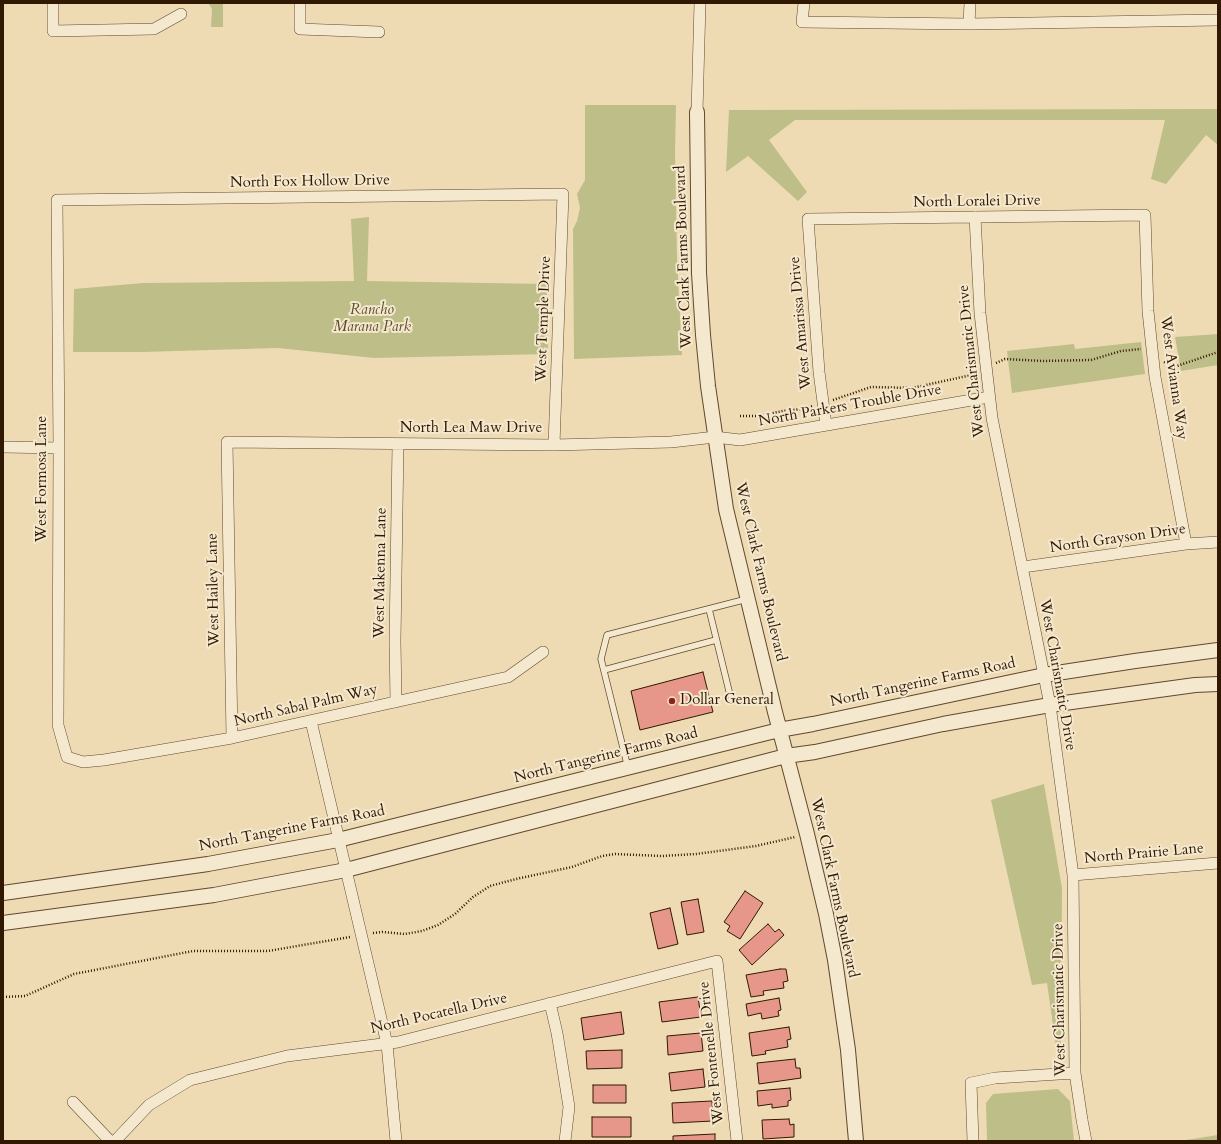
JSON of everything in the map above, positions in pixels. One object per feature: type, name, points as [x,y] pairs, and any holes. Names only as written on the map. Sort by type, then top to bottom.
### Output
[{"type":"street","points":[[53,3],[53,31],[154,29],[181,14]]},
{"type":"street","points":[[300,3],[300,29],[379,32]]},
{"type":"street","name":"West Clark Farms Boulevard","points":[[700,3],[697,112],[699,241],[701,306],[708,386],[726,509],[779,730],[807,834],[826,914],[848,1050],[856,1141]]},
{"type":"street","points":[[804,3],[802,22],[969,24],[1218,20]]},
{"type":"street","points":[[969,24],[970,3]]},
{"type":"street","name":"North Fox Hollow Drive","points":[[56,200],[563,194]]},
{"type":"street","name":"West Temple Drive","points":[[554,445],[563,194]]},
{"type":"street","name":"West Formosa Lane","points":[[56,200],[59,448],[58,725],[67,757]]},
{"type":"street","name":"North Loralei Drive","points":[[808,219],[1145,215]]},
{"type":"street","name":"West Avianna Way","points":[[1145,215],[1148,311],[1155,377],[1186,544]]},
{"type":"street","name":"West Charismatic Drive","points":[[975,217],[980,313],[992,418],[1050,705],[1073,875],[1075,1072],[1086,1141]]},
{"type":"street","name":"West Amarissa Drive","points":[[808,219],[819,372],[826,425]]},
{"type":"street","name":"North Parkers Trouble Drive","points":[[715,437],[740,440],[990,397]]},
{"type":"street","name":"North Lea Maw Drive","points":[[227,442],[554,445],[671,442],[715,437]]},
{"type":"street","name":"West Hailey Lane","points":[[227,442],[232,738]]},
{"type":"street","name":"West Makenna Lane","points":[[396,702],[395,641],[398,444]]},
{"type":"street","points":[[3,447],[59,448]]},
{"type":"street","name":"North Grayson Drive","points":[[1023,567],[1186,544],[1218,542]]},
{"type":"street","name":"North Tangerine Farms Road","points":[[3,894],[208,864],[338,840],[779,730],[1044,675],[1218,650]]},
{"type":"street","name":"North Sabal Palm Way","points":[[67,757],[83,762],[104,760],[232,738],[311,721],[508,677],[543,652]]},
{"type":"street","points":[[3,923],[214,895],[346,870],[786,756],[815,752],[943,724],[1050,705],[1218,684]]},
{"type":"street","points":[[311,721],[387,1044],[396,1141]]},
{"type":"street","name":"North Prairie Lane","points":[[1073,875],[1218,863]]},
{"type":"street","name":"North Pocatella Drive","points":[[115,1141],[149,1105],[190,1080],[287,1056],[398,1042],[717,961]]},
{"type":"street","name":"West Fontenelle Drive","points":[[717,961],[737,1141]]},
{"type":"street","points":[[550,1003],[558,1033],[569,1106],[566,1141]]},
{"type":"street","points":[[973,1141],[971,1084],[995,1078],[1075,1072]]},
{"type":"street","points":[[73,1102],[110,1141]]},
{"type":"lane","points":[[628,768],[601,659],[607,635],[747,599]]},
{"type":"lane","points":[[709,609],[730,695]]},
{"type":"lane","points":[[604,670],[716,640]]},
{"type":"path","points":[[3,997],[25,996],[74,974],[193,951],[268,951],[382,932],[405,934],[422,931],[438,925],[455,914],[473,897],[490,886],[572,867],[602,856],[615,854],[662,856],[696,854],[756,846],[807,834]]},
{"type":"green space","points":[[208,3],[223,3],[223,27],[211,27],[212,9]]},
{"type":"green space","points":[[585,105],[676,105],[675,152],[677,259],[682,355],[574,359],[573,229],[577,221],[580,208],[577,194],[585,180]]},
{"type":"green space","points":[[1218,109],[1218,145],[1206,135],[1166,184],[1151,179],[1165,120],[795,120],[769,140],[807,192],[798,201],[748,156],[726,172],[729,110]]},
{"type":"green space","name":"Rancho Marana Park","points":[[369,217],[367,281],[547,284],[548,354],[374,358],[278,348],[142,352],[73,352],[74,289],[143,283],[354,281],[351,219]]},
{"type":"green space","points":[[1218,334],[1218,365],[1181,371],[1175,337]]},
{"type":"green space","points":[[1141,342],[1145,374],[1012,393],[1007,351],[1074,344],[1075,349]]},
{"type":"green space","points":[[1044,784],[1062,888],[1061,1044],[1058,1060],[1047,983],[1032,985],[991,800]]},
{"type":"green space","points":[[1058,1089],[1070,1101],[1074,1141],[987,1141],[986,1103],[993,1094]]},
{"type":"green space","points":[[1218,1135],[1218,1141],[1179,1141]]},
{"type":"building","name":"Dollar General","points":[[703,672],[713,712],[640,730],[631,691]]},
{"type":"building","points":[[745,891],[763,903],[740,939],[727,931],[730,926],[724,922]]},
{"type":"building","points":[[698,899],[704,932],[687,935],[681,902]]},
{"type":"building","points":[[670,908],[678,944],[658,949],[650,913]]},
{"type":"building","points":[[768,924],[775,932],[779,929],[784,935],[752,965],[739,950]]},
{"type":"building","points":[[786,969],[788,981],[783,982],[784,988],[763,991],[764,995],[751,997],[746,975]]},
{"type":"building","points":[[698,997],[701,1017],[662,1022],[659,1002]]},
{"type":"building","points":[[779,998],[781,1010],[778,1011],[779,1016],[762,1019],[761,1013],[748,1016],[746,1004]]},
{"type":"building","points":[[621,1012],[624,1034],[584,1040],[581,1018]]},
{"type":"building","points":[[789,1027],[791,1039],[787,1040],[788,1047],[765,1051],[766,1054],[752,1056],[749,1033]]},
{"type":"building","points":[[701,1033],[703,1051],[668,1055],[667,1036]]},
{"type":"building","points":[[622,1050],[622,1068],[587,1069],[586,1051]]},
{"type":"building","points":[[795,1059],[796,1068],[800,1068],[801,1078],[759,1084],[757,1063]]},
{"type":"building","points":[[703,1069],[705,1087],[671,1091],[669,1073]]},
{"type":"building","points":[[593,1085],[626,1085],[626,1103],[593,1103]]},
{"type":"building","points":[[790,1088],[791,1100],[788,1101],[788,1106],[772,1108],[772,1104],[758,1106],[757,1091]]},
{"type":"building","points":[[712,1101],[713,1121],[673,1123],[672,1103]]},
{"type":"building","points":[[592,1117],[631,1117],[631,1137],[592,1137]]},
{"type":"building","points":[[789,1119],[790,1125],[794,1124],[794,1137],[763,1139],[762,1120]]},
{"type":"building","points":[[715,1134],[715,1141],[673,1141],[673,1136]]},
{"type":"place","name":"Dollar General","points":[[672,701]]}]
